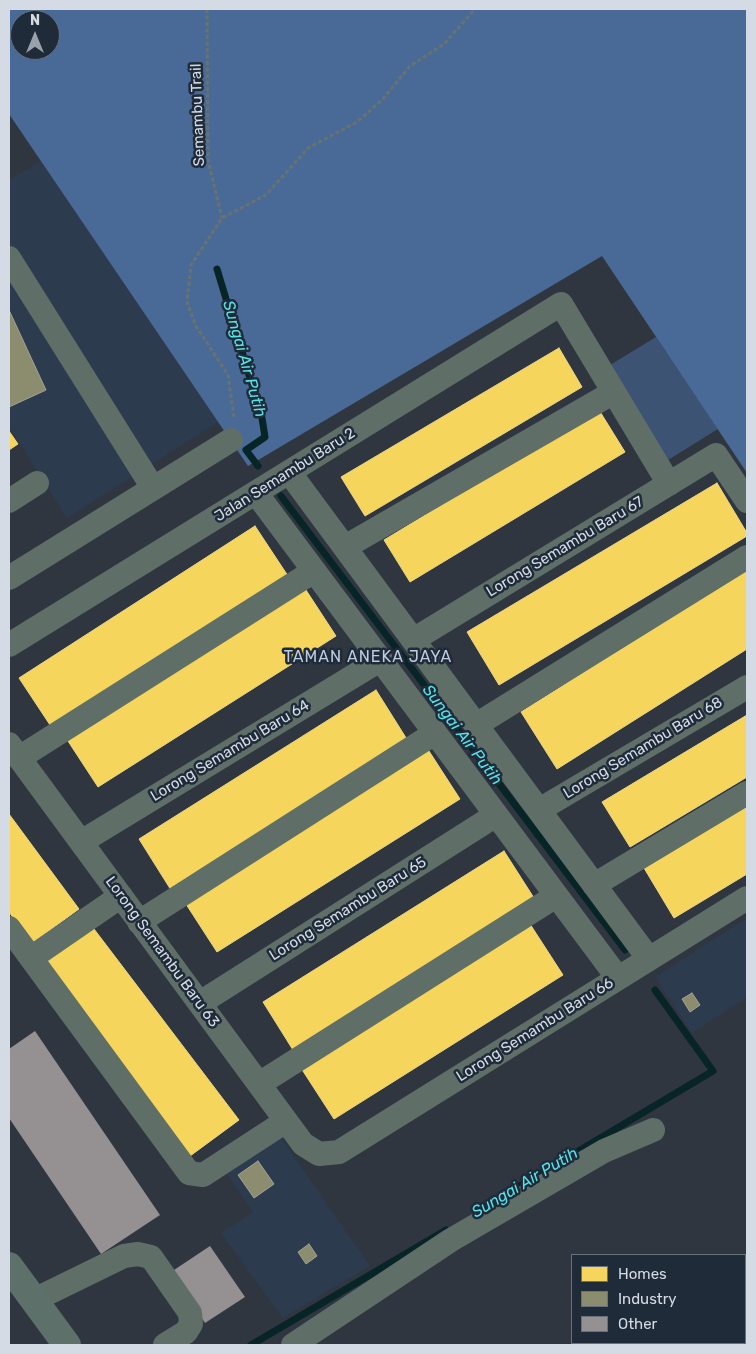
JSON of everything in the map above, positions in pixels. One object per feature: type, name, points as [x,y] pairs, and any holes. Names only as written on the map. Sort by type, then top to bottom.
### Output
[{"type":"main road","points":[[9,1266],[67,1345]]},
{"type":"street","points":[[9,258],[153,488]]},
{"type":"street","name":"Jalan Semambu Baru 2","points":[[9,645],[561,304],[614,392]]},
{"type":"street","points":[[345,547],[614,392],[669,484]]},
{"type":"street","points":[[9,578],[231,440]]},
{"type":"street","name":"Lorong Semambu Baru 67","points":[[413,640],[716,455],[747,501]]},
{"type":"street","points":[[290,472],[648,959]]},
{"type":"street","points":[[9,501],[37,483]]},
{"type":"street","points":[[256,493],[618,978]]},
{"type":"street","points":[[476,725],[747,557]]},
{"type":"street","points":[[14,751],[314,571]]},
{"type":"street","name":"Lorong Semambu Baru 64","points":[[81,842],[380,660]]},
{"type":"street","name":"Lorong Semambu Baru 68","points":[[539,810],[747,687]]},
{"type":"street","points":[[139,922],[435,733]]},
{"type":"street","name":"Lorong Semambu Baru 63","points":[[14,751],[303,1144],[319,1154]]},
{"type":"street","points":[[594,885],[747,793]]},
{"type":"street","name":"Lorong Semambu Baru 65","points":[[200,1003],[496,815]]},
{"type":"street","points":[[31,958],[120,896]]},
{"type":"street","points":[[259,1084],[556,896]]},
{"type":"street","name":"Lorong Semambu Baru 66","points":[[319,1154],[339,1152],[747,898]]},
{"type":"street","points":[[9,928],[190,1173],[203,1175],[286,1121]]},
{"type":"street","points":[[293,1345],[451,1240],[604,1151],[653,1130]]},
{"type":"street","points":[[34,1300],[124,1256],[138,1254],[151,1258],[190,1313],[191,1324],[186,1332],[165,1345]]},
{"type":"path","name":"Semambu Trail","points":[[207,9],[208,160],[222,218]]},
{"type":"path","points":[[231,440],[234,412],[228,375],[196,326],[187,302],[191,265],[222,218],[266,195],[308,148],[357,122],[382,100],[410,66],[444,44],[475,9]]},
{"type":"shaded area","points":[[9,9],[747,9],[747,473],[602,256],[248,466],[9,114]]},
{"type":"shaded area","points":[[41,161],[218,422],[67,518],[9,427],[9,180]]},
{"type":"shaded area","points":[[656,337],[718,429],[668,460],[610,365]]},
{"type":"shaded area","points":[[747,918],[747,997],[692,1033],[655,977]]},
{"type":"shaded area","points":[[279,1135],[370,1266],[283,1318],[221,1233],[253,1212],[225,1171]]},
{"type":"building: Homes","points":[[559,348],[582,387],[365,516],[341,477]]},
{"type":"building: Homes","points":[[599,410],[625,452],[410,582],[384,540]]},
{"type":"building: Homes","points":[[9,431],[18,444],[9,450]]},
{"type":"building: Homes","points":[[717,483],[747,536],[499,685],[467,632]]},
{"type":"building: Homes","points":[[255,526],[288,576],[52,728],[19,678]]},
{"type":"building: Homes","points":[[747,570],[747,649],[557,769],[521,712]]},
{"type":"building: Homes","points":[[304,587],[336,636],[98,787],[66,738]]},
{"type":"building: Homes","points":[[376,690],[408,741],[171,890],[139,839]]},
{"type":"building: Homes","points":[[747,715],[747,777],[630,847],[602,802]]},
{"type":"building: Homes","points":[[427,748],[460,799],[217,952],[184,901]]},
{"type":"building: Homes","points":[[747,807],[747,874],[674,918],[644,868]]},
{"type":"building: Homes","points":[[9,814],[79,909],[32,943],[9,912]]},
{"type":"building: Homes","points":[[504,851],[534,898],[293,1050],[263,1002]]},
{"type":"building: Homes","points":[[530,924],[563,975],[334,1119],[301,1068]]},
{"type":"building: Homes","points":[[91,925],[239,1120],[190,1156],[43,960]]},
{"type":"building: Industry","points":[[9,310],[46,390],[9,407]]},
{"type":"building: Industry","points":[[692,993],[700,1005],[690,1012],[682,999]]},
{"type":"building: Industry","points":[[258,1161],[274,1184],[254,1198],[238,1175]]},
{"type":"building: Industry","points":[[309,1244],[317,1256],[306,1264],[298,1252]]},
{"type":"building: Other","points":[[35,1031],[160,1215],[101,1254],[9,1118],[9,1049]]},
{"type":"building: Other","points":[[210,1246],[245,1297],[205,1323],[171,1272]]},
{"type":"waterway","name":"Sungai Air Putih","points":[[217,269],[262,418],[265,437],[246,450],[258,466]]},
{"type":"waterway","name":"Sungai Air Putih","points":[[281,496],[625,950]]},
{"type":"waterway","name":"Sungai Air Putih","points":[[481,1209],[713,1071],[655,990]]},
{"type":"waterway","name":"Sungai Air Putih","points":[[251,1345],[446,1230]]},
{"type":"district","name":"TAMAN ANEKA JAYA","points":[[368,657]]}]
